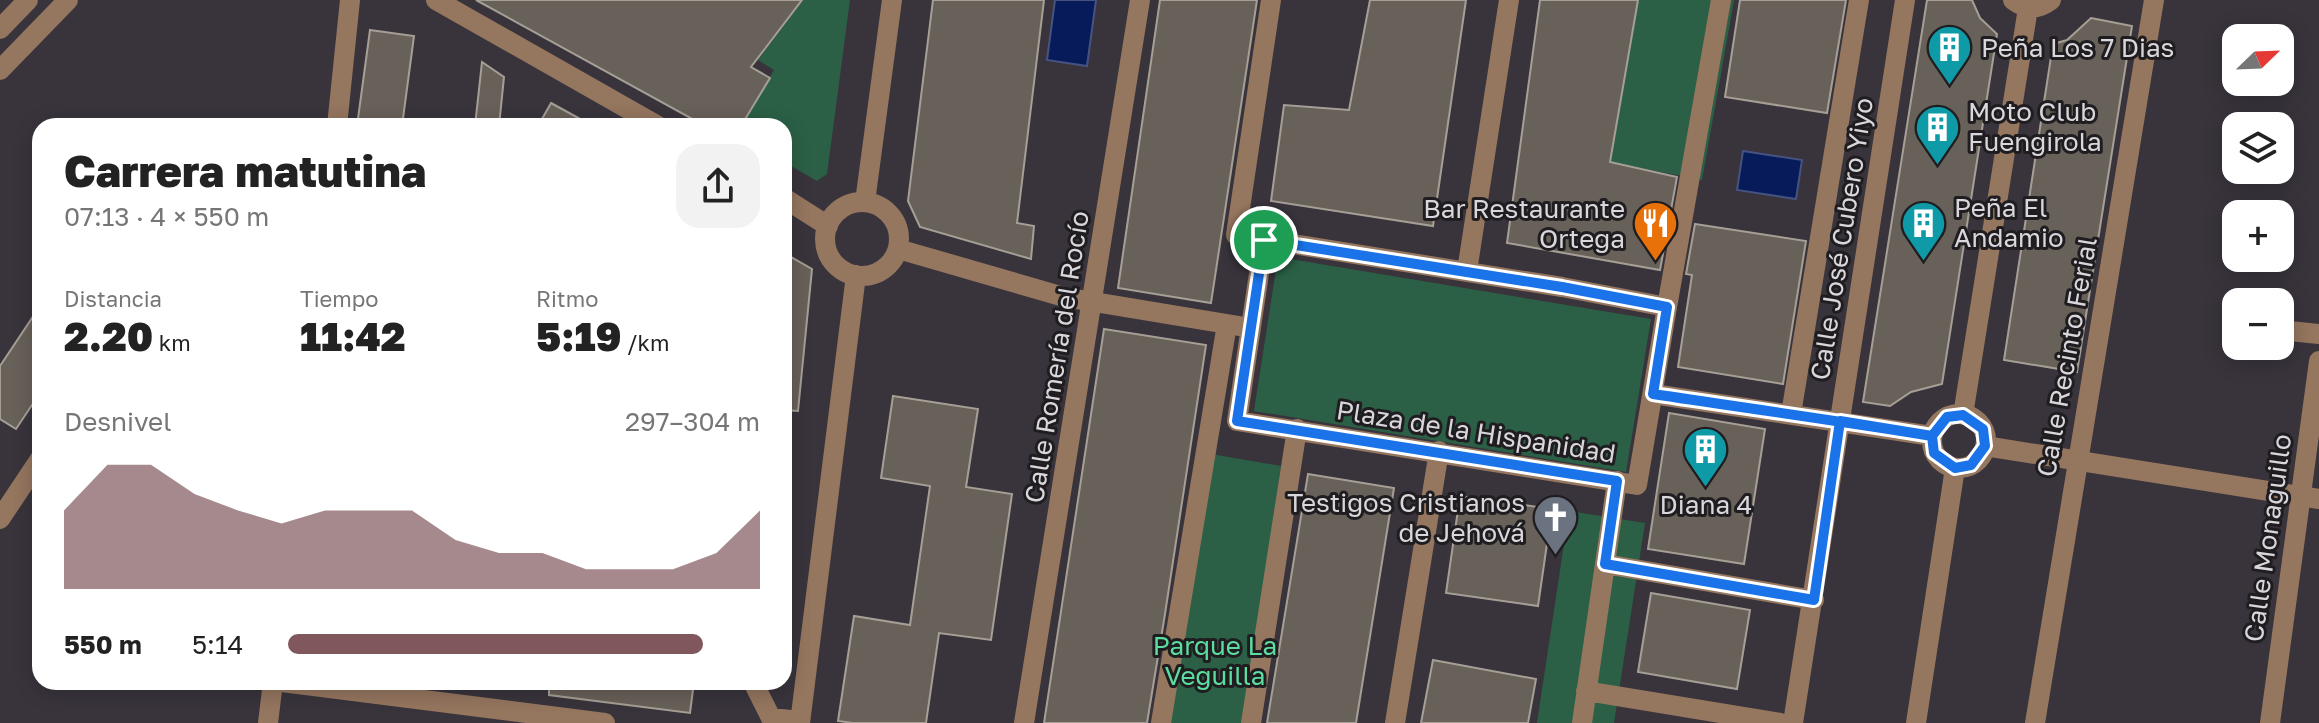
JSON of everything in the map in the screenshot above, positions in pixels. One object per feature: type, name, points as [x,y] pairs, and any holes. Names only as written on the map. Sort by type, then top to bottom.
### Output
[{"type":"street","points":[[1,26],[28,0]]},
{"type":"street","points":[[0,70],[68,0]]},
{"type":"street","points":[[436,0],[644,118]]},
{"type":"street","points":[[865,202],[892,0]]},
{"type":"street","name":"Calle Romería del Rocío","points":[[1024,723],[1140,0]]},
{"type":"street","points":[[1271,0],[1236,235],[1467,271],[1667,307]]},
{"type":"street","points":[[1467,271],[1509,0]]},
{"type":"street","name":"Plaza de la Hispanidad","points":[[1264,240],[1237,421],[1637,485],[1721,0]]},
{"type":"street","points":[[1791,414],[1859,0]]},
{"type":"street","name":"Calle José Cubero Yiyo","points":[[1793,723],[1905,0]]},
{"type":"street","points":[[1963,415],[2020,4],[2044,5],[2051,0]]},
{"type":"street","name":"Calle Recinto Ferial","points":[[2035,723],[2147,1]]},
{"type":"street","points":[[338,118],[352,4]]},
{"type":"street","points":[[865,202],[876,205],[893,219],[898,229],[898,249],[886,268],[866,276],[845,272],[830,257],[826,236],[828,226],[843,208],[865,202]]},
{"type":"street","points":[[792,203],[828,226]]},
{"type":"street","points":[[898,249],[1092,302],[1251,328]]},
{"type":"street","points":[[757,690],[771,718],[800,722],[856,275]]},
{"type":"street","points":[[1161,723],[1227,324]]},
{"type":"street","points":[[2294,331],[2319,334]]},
{"type":"street","name":"Calle Monaguillo","points":[[2270,723],[2310,498],[2319,361]]},
{"type":"street","points":[[1653,394],[1932,436]]},
{"type":"street","points":[[1963,415],[1983,429],[1985,446],[1971,465],[1955,468],[1934,453],[1932,436],[1947,417],[1963,415]]},
{"type":"street","points":[[1251,723],[1297,429]]},
{"type":"street","points":[[1985,446],[2310,498]]},
{"type":"street","points":[[1395,723],[1439,451]]},
{"type":"street","points":[[1916,723],[1955,468]]},
{"type":"street","points":[[0,519],[32,471]]},
{"type":"street","points":[[1582,723],[1617,481]]},
{"type":"street","points":[[1605,564],[1814,600]]},
{"type":"street","points":[[268,723],[272,690]]},
{"type":"street","points":[[345,690],[605,723]]},
{"type":"street","points":[[1586,691],[1781,723]]},
{"type":"green space","points":[[803,0],[850,0],[827,174],[817,181],[792,167],[792,118],[746,118],[774,70],[758,60]]},
{"type":"green space","points":[[1638,0],[1734,0],[1702,180],[1610,162]]},
{"type":"green space","points":[[1278,257],[1651,319],[1626,472],[1254,411]]},
{"type":"green space","name":"Parque La Veguilla","points":[[1211,454],[1281,466],[1243,723],[1167,723]]},
{"type":"green space","points":[[1569,511],[1645,523],[1614,723],[1537,723]]},
{"type":"shaded area","points":[[1055,0],[1096,0],[1087,66],[1047,60]]},
{"type":"shaded area","points":[[1743,151],[1802,160],[1796,199],[1737,190]]},
{"type":"building","points":[[476,0],[802,0],[751,67],[770,78],[746,118],[690,118]]},
{"type":"building","points":[[933,0],[1044,0],[1017,223],[1034,226],[1031,259],[920,227],[908,201]]},
{"type":"building","points":[[1160,0],[1257,0],[1211,303],[1118,288]]},
{"type":"building","points":[[1370,0],[1466,0],[1433,226],[1271,201],[1284,105],[1349,110]]},
{"type":"building","points":[[1540,0],[1638,0],[1610,162],[1677,177],[1660,270],[1507,243]]},
{"type":"building","points":[[1740,0],[1846,0],[1827,113],[1725,97]]},
{"type":"building","points":[[1927,0],[1972,0],[1980,18],[1997,34],[1942,384],[1911,392],[1890,406],[1863,402]]},
{"type":"building","points":[[2091,18],[2132,26],[2077,372],[2004,360],[2053,44],[2067,40]]},
{"type":"building","points":[[370,30],[414,36],[403,118],[358,118]]},
{"type":"building","points":[[482,62],[504,77],[500,118],[476,118]]},
{"type":"building","points":[[551,103],[578,118],[543,118]]},
{"type":"building","points":[[1695,224],[1806,241],[1783,384],[1678,367],[1692,275],[1686,274]]},
{"type":"building","points":[[792,258],[812,269],[798,411],[792,411]]},
{"type":"building","points":[[32,318],[32,405],[16,429],[0,419],[0,366]]},
{"type":"building","points":[[1104,329],[1206,345],[1147,723],[1044,723]]},
{"type":"building","points":[[893,396],[978,409],[966,487],[1012,494],[991,640],[939,633],[926,723],[838,721],[854,616],[910,625],[930,486],[881,478]]},
{"type":"building","name":"Diana 4","points":[[1669,413],[1765,429],[1744,564],[1648,549]]},
{"type":"building","points":[[1308,474],[1394,488],[1356,723],[1267,723]]},
{"type":"building","points":[[1460,496],[1552,509],[1538,606],[1446,593]]},
{"type":"building","points":[[1651,593],[1750,610],[1737,689],[1638,672]]},
{"type":"building","points":[[1433,660],[1536,679],[1528,723],[1421,723]]},
{"type":"building","points":[[549,690],[693,690],[690,713],[549,695]]},
{"type":"place","name":"Peña Los 7 Dias","points":[[1950,87]]},
{"type":"place","name":"Moto Club Fuengirola","points":[[1937,166]]},
{"type":"place","name":"Peña El Andamio","points":[[1923,262]]},
{"type":"place","name":"Bar Restaurante Ortega","points":[[1656,263]]},
{"type":"place","name":"Diana 4","points":[[1706,489]]},
{"type":"place","name":"Testigos Cristianos de Jehová","points":[[1556,557]]},
{"type":"route","points":[[1264,240],[1237,421],[1617,481],[1605,564],[1814,600],[1840,421],[1932,436],[1935,428],[1947,417],[1963,415],[1971,417],[1983,429],[1985,446],[1971,465],[1955,468],[1934,453],[1932,436],[1840,421],[1653,394],[1667,307],[1562,287],[1264,240]]}]
